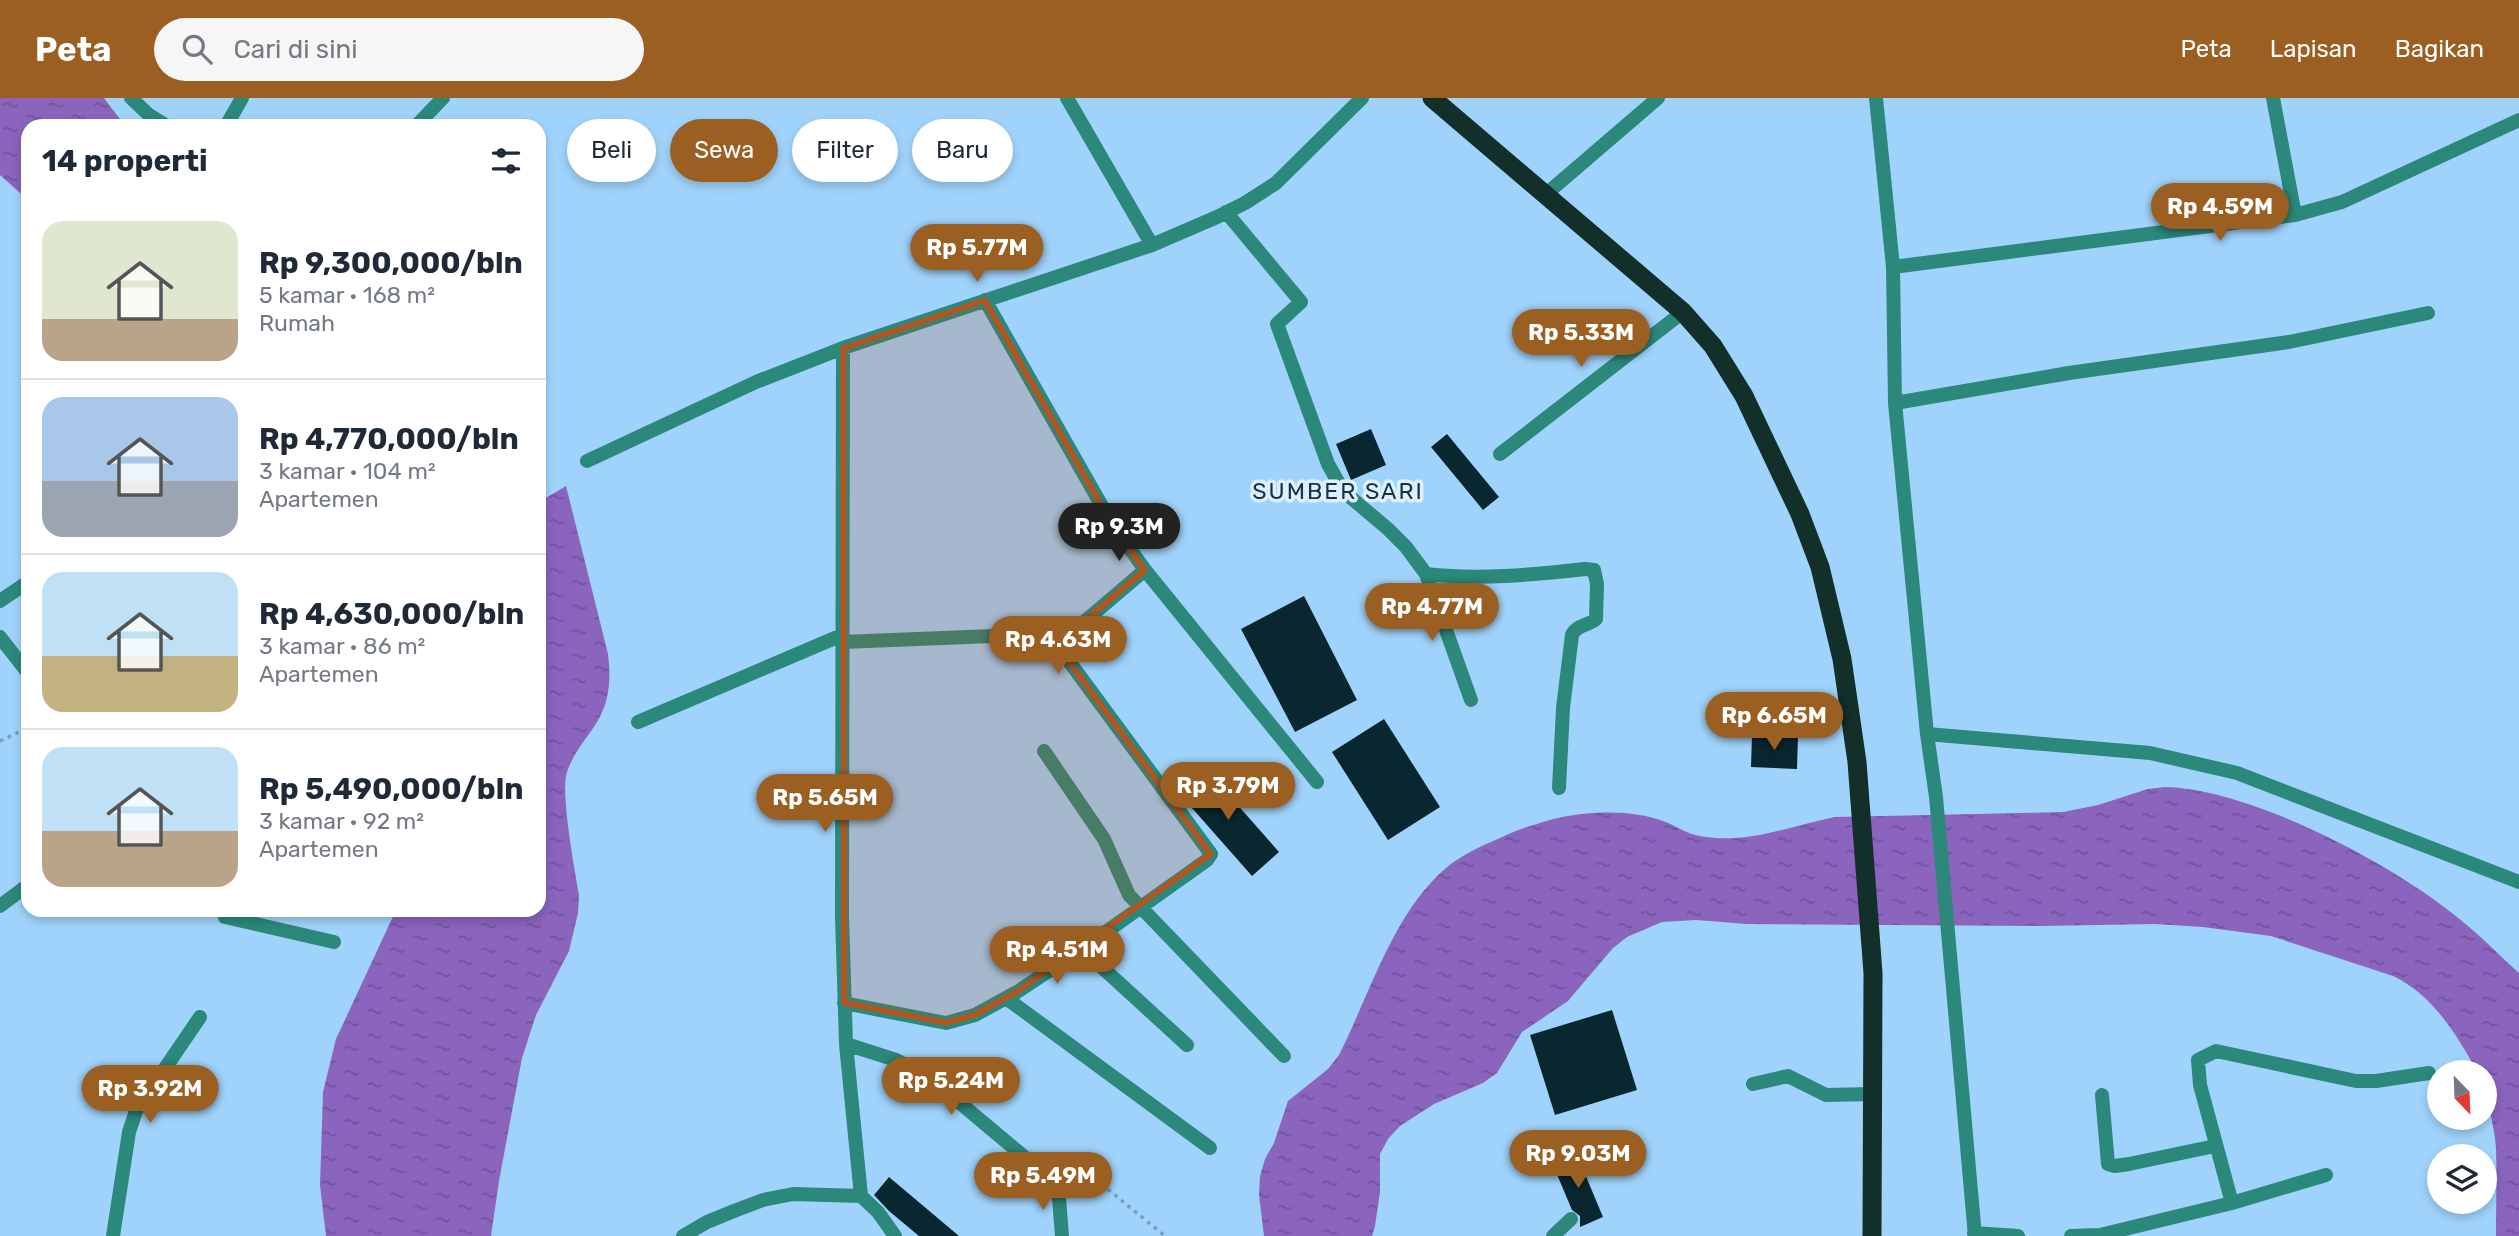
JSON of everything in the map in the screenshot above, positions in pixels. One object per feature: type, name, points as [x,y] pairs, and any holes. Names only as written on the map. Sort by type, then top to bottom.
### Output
[{"type":"highway","points":[[1432,98],[1683,312],[1713,346],[1744,396],[1800,514],[1820,567],[1842,659],[1857,762],[1873,973],[1872,1236]]},
{"type":"street","points":[[131,98],[156,119]]},
{"type":"street","points":[[230,119],[242,98]]},
{"type":"street","points":[[423,119],[443,98]]},
{"type":"street","points":[[1067,98],[1152,245]]},
{"type":"street","points":[[587,461],[756,382],[843,348],[1152,245],[1226,212],[1276,183],[1362,98]]},
{"type":"street","points":[[1545,195],[1658,98]]},
{"type":"street","points":[[1876,98],[1893,267],[1895,403],[1927,734],[1936,797],[1974,1235],[2018,1236]]},
{"type":"street","points":[[2273,98],[2295,215]]},
{"type":"street","points":[[1893,267],[2295,215],[2343,202],[2519,120]]},
{"type":"street","points":[[1226,212],[1301,302],[1276,324],[1328,464],[1336,480],[1353,501],[1388,529],[1406,547],[1426,574],[1471,700]]},
{"type":"street","points":[[985,300],[1111,522],[1146,570],[1318,782]]},
{"type":"street","points":[[1500,454],[1683,312]]},
{"type":"street","points":[[1895,403],[2069,373],[2289,342],[2428,313]]},
{"type":"street","points":[[843,348],[842,916],[846,1044],[861,1196],[878,1212],[895,1236]]},
{"type":"street","points":[[1057,645],[1146,570]]},
{"type":"street","points":[[1426,574],[1517,576],[1594,570],[1597,584],[1596,619],[1576,628],[1572,635],[1563,708],[1559,788]]},
{"type":"street","points":[[0,601],[21,587]]},
{"type":"street","points":[[638,722],[842,638],[1041,632],[1057,645],[1211,854],[1208,860],[1082,949],[975,1016],[946,1023],[844,1003]]},
{"type":"street","points":[[0,637],[21,664]]},
{"type":"street","points":[[1927,734],[2150,753],[2237,773],[2519,883]]},
{"type":"street","points":[[1044,751],[1097,826],[1111,851],[1125,888],[1140,909],[1284,1056]]},
{"type":"street","points":[[0,905],[21,890]]},
{"type":"street","points":[[225,917],[334,942]]},
{"type":"street","points":[[1082,949],[1187,1045]]},
{"type":"street","points":[[1006,998],[1210,1148]]},
{"type":"street","points":[[113,1236],[129,1132],[136,1111],[200,1017]]},
{"type":"street","points":[[846,1044],[895,1060],[929,1077],[1058,1185],[1062,1236]]},
{"type":"street","points":[[2232,1203],[2215,1146],[2197,1068],[2198,1060],[2202,1056],[2216,1051],[2356,1081],[2376,1081],[2427,1073]]},
{"type":"street","points":[[1753,1084],[1788,1076],[1826,1095],[1873,1094]]},
{"type":"street","points":[[2102,1095],[2108,1164],[2129,1164],[2215,1146]]},
{"type":"street","points":[[2071,1236],[2100,1235],[2232,1203],[2326,1175]]},
{"type":"street","points":[[683,1236],[706,1222],[779,1195],[861,1196]]},
{"type":"street","points":[[1553,1236],[1570,1219]]},
{"type":"path","points":[[0,741],[21,729]]},
{"type":"path","points":[[1058,1185],[1074,1172],[1088,1173],[1165,1236]]},
{"type":"highlighted area","points":[[985,300],[1111,522],[1145,570],[1057,645],[1211,854],[1017,992],[975,1015],[946,1023],[844,1003],[843,348]]},
{"type":"water","points":[[0,98],[104,98],[120,119],[21,119],[21,194],[0,175]]},
{"type":"water","points":[[566,486],[608,654],[609,689],[601,714],[567,772],[565,796],[579,895],[578,913],[569,951],[536,1015],[522,1058],[491,1236],[326,1236],[320,1185],[323,1092],[336,1039],[393,917],[546,917],[546,498]]},
{"type":"water","points":[[2165,787],[2201,791],[2240,801],[2325,836],[2366,857],[2440,903],[2519,973],[2519,1236],[2496,1236],[2497,1144],[2493,1130],[2497,1130],[2497,1060],[2470,1060],[2443,1017],[2432,1005],[2393,976],[2271,936],[2203,927],[2155,924],[1747,924],[1696,920],[1662,922],[1627,937],[1613,948],[1568,1001],[1522,1032],[1497,1073],[1483,1083],[1434,1104],[1400,1126],[1388,1139],[1380,1154],[1380,1192],[1372,1236],[1264,1236],[1259,1195],[1260,1176],[1288,1101],[1328,1069],[1339,1055],[1397,931],[1427,886],[1446,868],[1477,848],[1539,823],[1595,813],[1640,815],[1666,822],[1696,835],[1734,838],[1835,817],[2063,812],[2098,805],[2148,789]]},
{"type":"building","points":[[1371,429],[1386,465],[1351,480],[1336,444]]},
{"type":"building","points":[[1447,434],[1499,497],[1483,510],[1431,447]]},
{"type":"building","points":[[1304,596],[1357,700],[1295,732],[1241,629]]},
{"type":"building","points":[[1384,719],[1440,807],[1388,840],[1332,752]]},
{"type":"building","points":[[1752,734],[1798,736],[1797,769],[1751,767]]},
{"type":"building","points":[[1204,767],[1279,852],[1252,876],[1177,791]]},
{"type":"building","points":[[1612,1010],[1637,1090],[1555,1115],[1530,1035]]},
{"type":"building","points":[[1577,1155],[1603,1217],[1580,1227],[1580,1216],[1572,1210],[1553,1165]]},
{"type":"building","points":[[889,1177],[959,1236],[919,1236],[889,1211],[874,1195]]},
{"type":"district","name":"SUMBER SARI","points":[[1338,491]]}]
